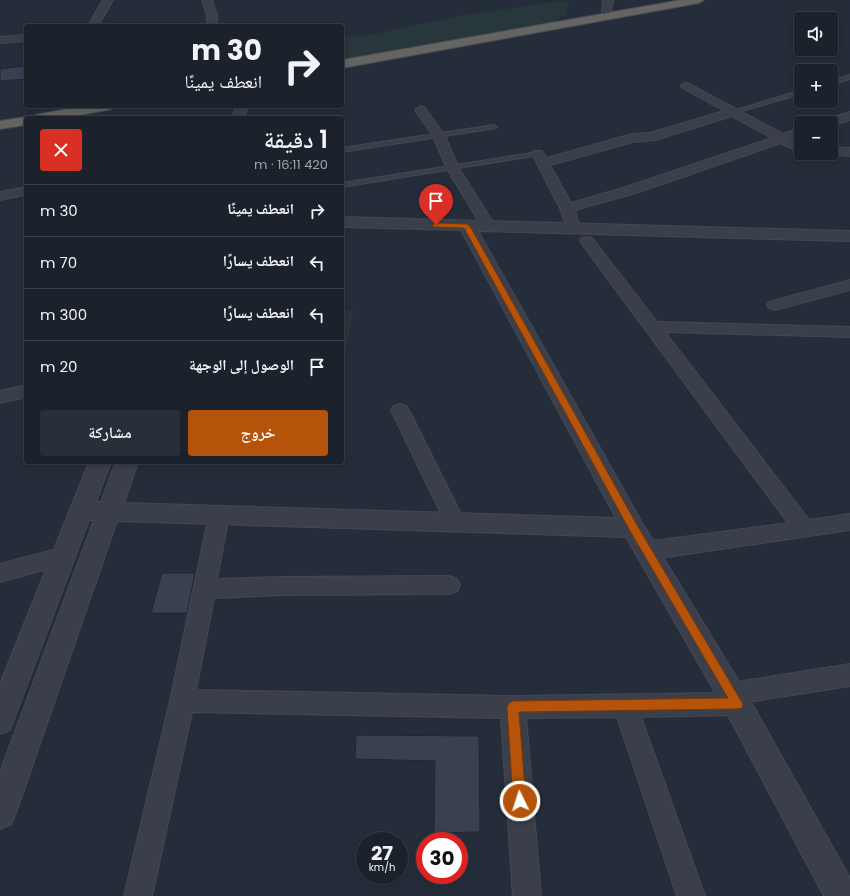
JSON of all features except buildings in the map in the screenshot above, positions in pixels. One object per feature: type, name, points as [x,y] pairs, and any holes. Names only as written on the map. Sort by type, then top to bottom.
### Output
[{"type":"highway","points":[[344,64],[699,0]]},
{"type":"highway","points":[[49,116],[84,108]]},
{"type":"highway","points":[[0,125],[24,120]]},
{"type":"street","points":[[94,24],[108,0]]},
{"type":"street","points":[[207,0],[212,15],[212,24]]},
{"type":"street","points":[[606,16],[608,0]]},
{"type":"street","points":[[2,40],[24,38]]},
{"type":"street","points":[[687,86],[794,145]]},
{"type":"street","points":[[421,110],[439,136],[477,230],[633,528],[734,699],[842,896]]},
{"type":"street","points":[[573,229],[566,208],[541,159],[632,138],[651,137],[733,112]]},
{"type":"street","points":[[838,120],[850,116]]},
{"type":"street","points":[[566,208],[631,190],[794,134]]},
{"type":"street","points":[[838,151],[850,152]]},
{"type":"street","points":[[0,196],[24,191]]},
{"type":"street","points":[[344,222],[477,230],[587,241],[850,248]]},
{"type":"street","points":[[344,235],[477,230],[573,229],[850,236]]},
{"type":"street","points":[[587,241],[804,529]]},
{"type":"street","points":[[775,305],[850,285]]},
{"type":"street","points":[[651,327],[850,332]]},
{"type":"street","points":[[0,397],[24,391]]},
{"type":"street","points":[[400,410],[456,524]]},
{"type":"street","points":[[0,720],[99,464]]},
{"type":"street","points":[[0,813],[126,464]]},
{"type":"street","points":[[82,511],[456,524],[633,528]]},
{"type":"street","points":[[138,896],[182,701],[219,515]]},
{"type":"street","points":[[646,551],[850,522]]},
{"type":"street","points":[[0,573],[64,556]]},
{"type":"street","points":[[205,589],[282,586],[450,585]]},
{"type":"street","points":[[182,701],[513,707],[625,705],[734,699],[850,676]]},
{"type":"street","points":[[625,705],[690,896]]},
{"type":"street","points":[[513,707],[527,896]]},
{"type":"lane","points":[[838,81],[850,77]]},
{"type":"lane","points":[[733,112],[794,94]]},
{"type":"lane","points":[[344,150],[494,127]]},
{"type":"lane","points":[[344,185],[452,167],[541,159]]},
{"type":"shaded area","points":[[569,0],[566,15],[539,28],[364,60],[344,58],[344,37],[364,36],[465,15]]},
{"type":"shaded area","points":[[344,311],[353,311],[344,362]]},
{"type":"route","points":[[436,225],[467,226],[633,528],[737,704],[513,707],[520,801]]}]
